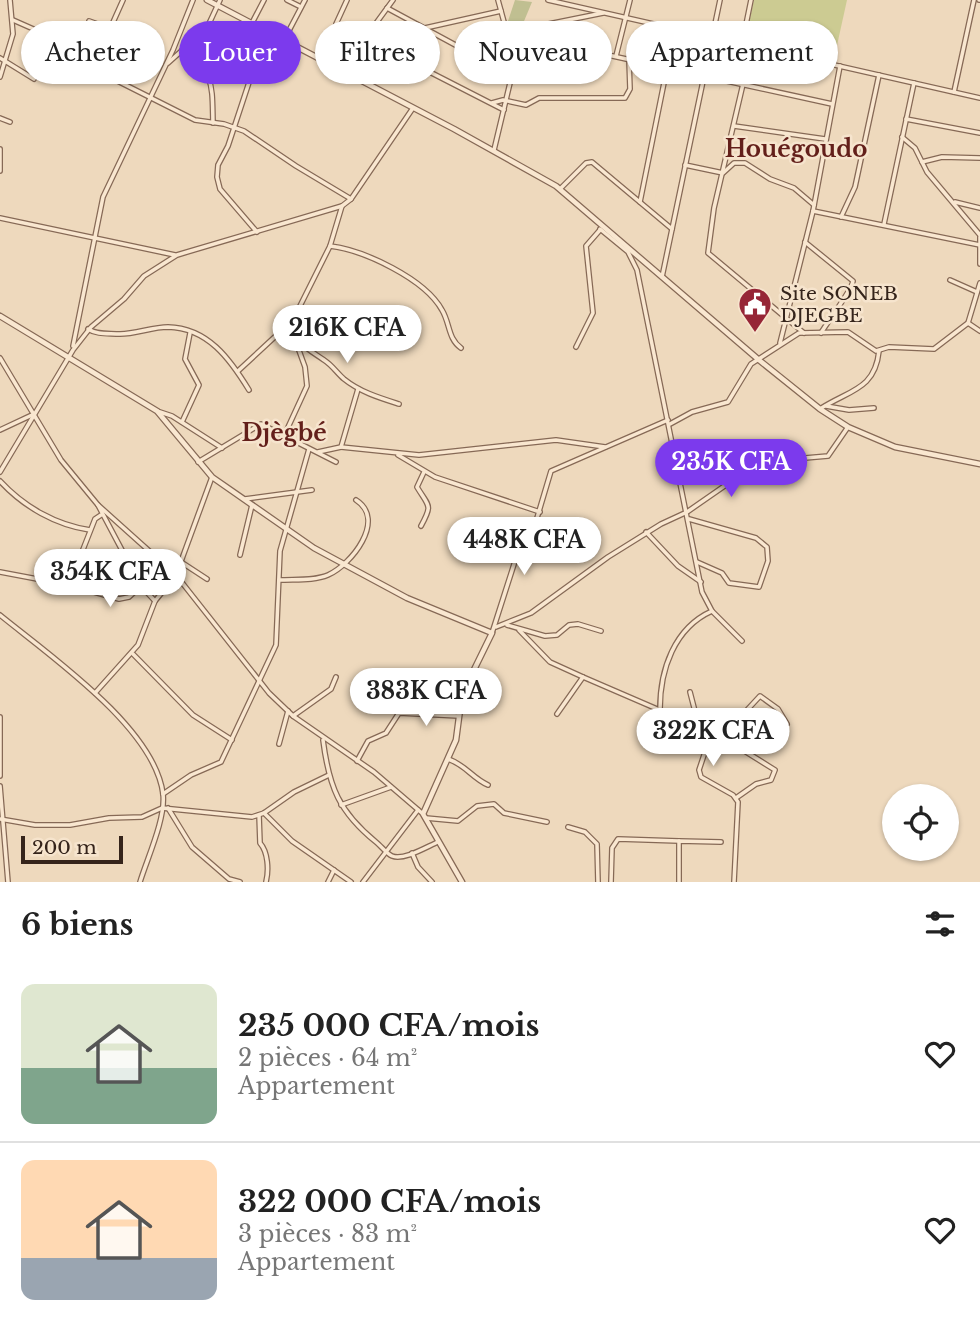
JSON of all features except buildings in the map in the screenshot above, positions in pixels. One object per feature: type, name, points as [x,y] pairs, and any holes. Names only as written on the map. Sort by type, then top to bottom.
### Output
[{"type":"street","points":[[0,77],[12,40],[10,0]]},
{"type":"street","points":[[113,21],[123,0]]},
{"type":"street","points":[[165,65],[193,0]]},
{"type":"street","points":[[206,0],[218,3],[249,21]]},
{"type":"street","points":[[253,21],[264,0]]},
{"type":"street","points":[[287,0],[302,7]]},
{"type":"street","points":[[294,21],[305,0]]},
{"type":"street","points":[[337,21],[347,0]]},
{"type":"street","points":[[384,0],[412,21]]},
{"type":"street","points":[[498,0],[505,21]]},
{"type":"street","points":[[548,0],[640,21]]},
{"type":"street","points":[[616,57],[630,0]]},
{"type":"street","points":[[714,0],[720,1],[716,21]]},
{"type":"street","points":[[747,21],[751,0]]},
{"type":"street","points":[[954,92],[977,0]]},
{"type":"street","points":[[210,21],[218,3]]},
{"type":"street","points":[[377,21],[390,4]]},
{"type":"street","points":[[440,25],[501,11]]},
{"type":"street","points":[[565,21],[605,13]]},
{"type":"street","points":[[13,20],[21,24]]},
{"type":"street","points":[[165,66],[179,53]]},
{"type":"street","points":[[612,57],[626,59]]},
{"type":"street","points":[[0,58],[21,71]]},
{"type":"street","points":[[780,345],[813,208],[840,66],[980,98]]},
{"type":"street","points":[[841,217],[855,187],[878,75]]},
{"type":"street","points":[[440,79],[503,110]]},
{"type":"street","points":[[884,224],[914,83]]},
{"type":"street","points":[[125,84],[195,120],[235,127],[261,140],[296,166],[351,199]]},
{"type":"street","points":[[72,350],[103,197],[155,84]]},
{"type":"street","points":[[211,84],[214,123]]},
{"type":"street","points":[[249,84],[235,127],[218,165],[217,181],[257,232]]},
{"type":"street","points":[[368,84],[494,150],[560,189],[628,252],[637,270],[701,582],[712,611],[742,642]]},
{"type":"street","points":[[494,150],[510,84]]},
{"type":"street","points":[[490,104],[506,100],[526,104],[539,98],[625,98],[629,84]]},
{"type":"street","points":[[640,202],[664,84]]},
{"type":"street","points":[[662,276],[702,84]]},
{"type":"street","points":[[804,333],[709,256],[708,243],[743,84],[832,104]]},
{"type":"street","points":[[1,469],[72,350],[88,330],[124,299],[144,276],[177,255],[342,206],[351,199],[413,108]]},
{"type":"street","points":[[0,118],[10,122]]},
{"type":"street","points":[[906,119],[980,133]]},
{"type":"street","points":[[734,126],[825,139]]},
{"type":"street","points":[[902,137],[915,148],[922,162],[980,236],[980,264]]},
{"type":"street","points":[[0,149],[0,171]]},
{"type":"street","points":[[922,162],[942,157],[980,158]]},
{"type":"street","points":[[560,189],[589,162],[672,229]]},
{"type":"street","points":[[723,173],[734,163],[745,163],[771,179],[794,188],[813,208],[841,217],[979,245]]},
{"type":"street","points":[[685,165],[723,173]]},
{"type":"street","points":[[953,202],[980,208]]},
{"type":"street","points":[[237,371],[293,320],[330,246],[342,206]]},
{"type":"street","points":[[0,218],[177,255]]},
{"type":"street","points":[[602,227],[820,410],[848,427],[895,447],[980,464]]},
{"type":"street","points":[[576,347],[593,313],[586,246],[602,227]]},
{"type":"street","points":[[805,242],[853,281],[851,290],[834,309],[821,333]]},
{"type":"street","points":[[330,246],[357,253],[422,287],[442,309],[454,344],[461,348]]},
{"type":"street","points":[[637,270],[645,261]]},
{"type":"street","points":[[950,280],[977,292]]},
{"type":"street","points":[[363,882],[386,849],[422,814],[448,759],[456,740],[459,716],[469,680],[496,627],[516,558],[529,540],[551,471],[697,411],[728,402],[751,363],[804,333],[848,332],[869,349],[879,351],[889,347],[934,349],[968,323],[980,283]]},
{"type":"street","points":[[0,316],[222,447]]},
{"type":"street","points":[[284,436],[307,386],[293,320]]},
{"type":"street","points":[[968,323],[980,331]]},
{"type":"street","points":[[88,330],[97,333],[133,334],[167,327],[190,333],[216,346],[249,390]]},
{"type":"street","points":[[293,330],[306,350],[322,358],[358,389],[399,404]]},
{"type":"street","points":[[182,422],[199,385],[185,359],[190,333]]},
{"type":"street","points":[[820,410],[870,380],[876,371],[879,351]]},
{"type":"street","points":[[0,358],[61,460],[98,505],[176,575],[259,682],[293,716],[357,761],[422,814],[462,882]]},
{"type":"street","points":[[341,447],[358,389]]},
{"type":"street","points":[[826,406],[849,410],[874,408]]},
{"type":"street","points":[[157,411],[212,477],[286,528],[341,564],[407,598],[492,633]]},
{"type":"street","points":[[0,429],[33,413]]},
{"type":"street","points":[[198,462],[261,424],[336,462]]},
{"type":"street","points":[[496,627],[531,613],[646,533],[687,512],[763,460],[828,456],[848,427]]},
{"type":"street","points":[[316,452],[341,447],[419,455],[556,440],[607,447]]},
{"type":"street","points":[[163,794],[191,775],[222,762],[276,645],[278,561],[309,449]]},
{"type":"street","points":[[397,454],[425,472],[540,512]]},
{"type":"street","points":[[421,526],[430,510],[429,503],[417,487],[425,472]]},
{"type":"street","points":[[95,693],[132,654],[155,601],[176,575],[212,477]]},
{"type":"street","points":[[0,481],[19,498],[58,523],[90,530]]},
{"type":"street","points":[[243,499],[312,491]]},
{"type":"street","points":[[279,580],[326,576],[356,552],[367,528],[365,510],[356,500]]},
{"type":"street","points":[[98,505],[141,586],[155,601]]},
{"type":"street","points":[[240,555],[252,505]]},
{"type":"street","points":[[69,585],[90,530],[95,519],[101,514]]},
{"type":"street","points":[[688,519],[756,538],[769,552],[759,587],[729,583],[722,573],[697,562]]},
{"type":"street","points":[[646,533],[678,566],[701,582]]},
{"type":"street","points":[[181,562],[208,579]]},
{"type":"street","points":[[0,572],[125,599],[141,586]]},
{"type":"street","points":[[660,709],[670,651],[694,620],[712,611]]},
{"type":"street","points":[[0,615],[95,693],[141,744],[163,794],[162,808],[140,882]]},
{"type":"street","points":[[505,624],[545,636],[578,624],[601,631]]},
{"type":"street","points":[[518,628],[550,662],[622,697],[660,709],[703,731],[722,737],[775,770],[771,780],[756,784],[736,798]]},
{"type":"street","points":[[132,654],[185,708],[232,740]]},
{"type":"street","points":[[293,716],[331,688],[336,677]]},
{"type":"street","points":[[557,714],[572,689],[583,677]]},
{"type":"street","points":[[690,691],[698,723]]},
{"type":"street","points":[[722,737],[760,696],[778,709],[787,724]]},
{"type":"street","points":[[279,744],[288,711]]},
{"type":"street","points":[[686,723],[693,711]]},
{"type":"street","points":[[357,761],[368,741],[386,733],[399,713],[459,716]]},
{"type":"street","points":[[0,718],[0,776]]},
{"type":"street","points":[[703,731],[706,749],[699,770],[701,777],[736,798]]},
{"type":"street","points":[[323,738],[329,775],[341,805],[355,825],[392,856],[412,853],[438,842]]},
{"type":"street","points":[[448,759],[461,764],[475,781],[488,785]]},
{"type":"street","points":[[0,819],[35,825],[70,825],[109,818],[142,817],[162,808],[244,818],[261,814],[294,792],[329,775]]},
{"type":"street","points":[[0,786],[0,819],[8,882]]},
{"type":"street","points":[[341,805],[391,787]]},
{"type":"street","points":[[734,882],[736,798]]},
{"type":"street","points":[[422,814],[458,821],[477,806],[494,804],[504,813],[547,822]]},
{"type":"street","points":[[168,808],[192,847],[229,879],[240,882]]},
{"type":"street","points":[[261,814],[292,841],[351,882]]},
{"type":"street","points":[[261,814],[260,843],[268,869],[266,882]]},
{"type":"street","points":[[568,827],[586,832],[597,844],[598,882]]},
{"type":"street","points":[[611,882],[612,848],[618,839],[721,842]]},
{"type":"street","points":[[679,841],[679,882]]},
{"type":"street","points":[[412,853],[418,867],[432,882]]},
{"type":"street","points":[[328,882],[334,870]]},
{"type":"shaded area","points":[[515,0],[532,2],[524,21],[508,21]]},
{"type":"shaded area","points":[[754,0],[847,0],[838,41],[838,21],[749,21]]},
{"type":"place","name":"Site SONEB DJEGBE","points":[[755,334]]},
{"type":"district","name":"Houégoudo","points":[[796,149]]},
{"type":"district","name":"Djègbé","points":[[284,433]]}]
